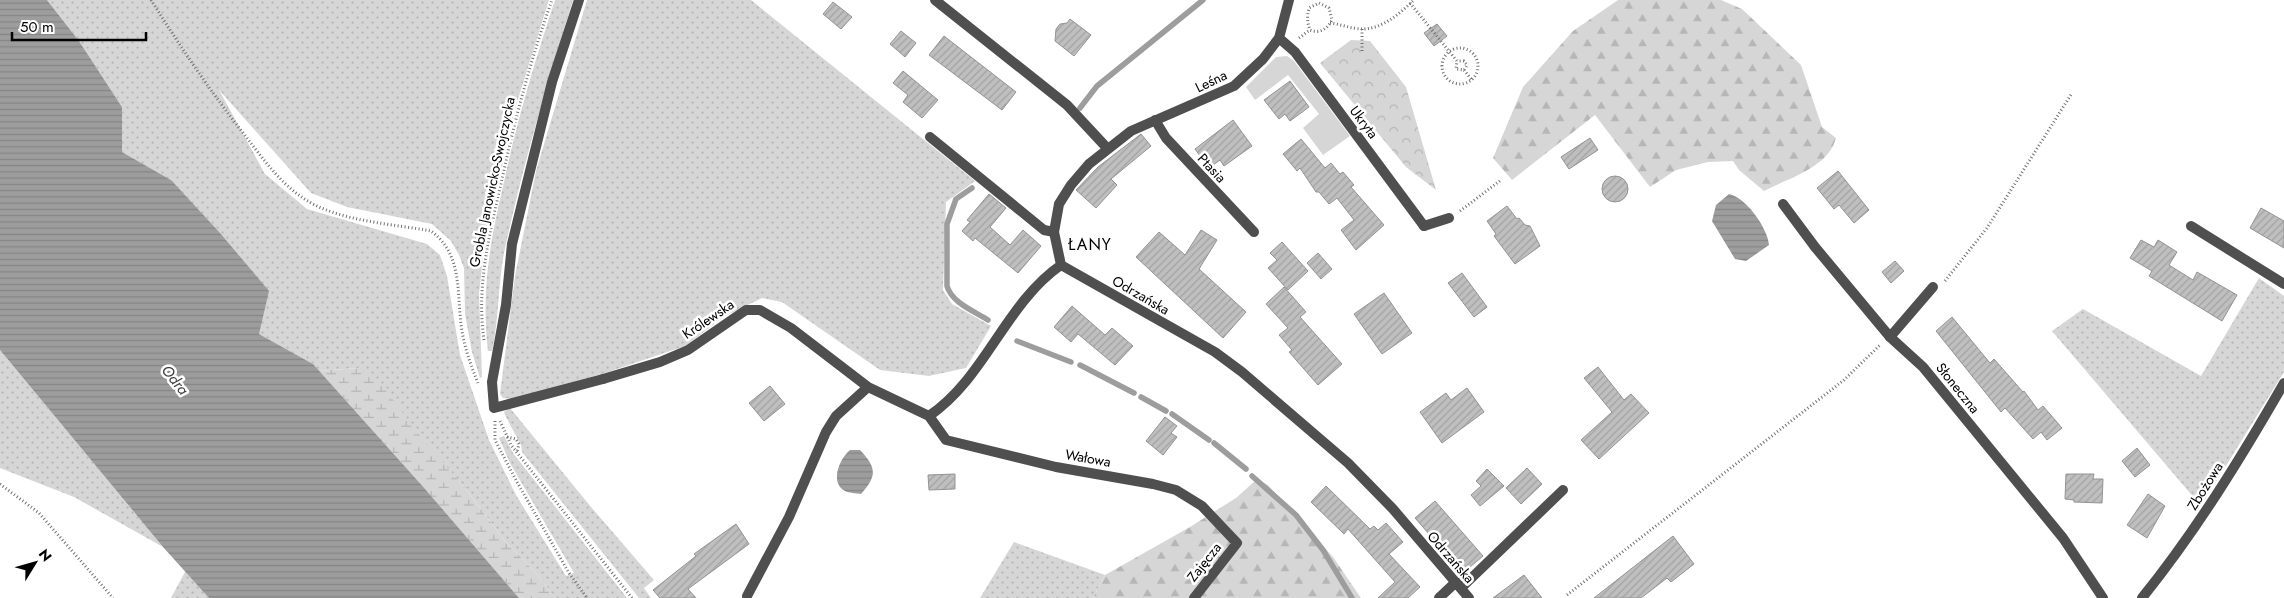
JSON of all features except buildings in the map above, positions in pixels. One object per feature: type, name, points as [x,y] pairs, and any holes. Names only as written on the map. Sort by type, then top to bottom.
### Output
[{"type":"street","points":[[494,408],[492,382],[506,305],[512,244],[552,82],[579,0]]},
{"type":"street","points":[[929,416],[964,386],[1029,294],[1045,276],[1061,265],[1054,232],[1059,204],[1077,178],[1107,148],[1067,105],[935,0]]},
{"type":"street","name":"Leśna","points":[[1107,148],[1131,131],[1215,96],[1234,86],[1263,59],[1279,38],[1289,0]]},
{"type":"street","name":"Ukryta","points":[[1279,38],[1295,52],[1424,226],[1448,218]]},
{"type":"street","name":"Ptasia","points":[[1155,120],[1166,138],[1254,232]]},
{"type":"street","points":[[930,136],[1044,230],[1054,232]]},
{"type":"street","name":"Słoneczna","points":[[1783,204],[1815,247],[1890,337],[1922,366],[2063,538],[2103,598]]},
{"type":"street","points":[[2192,226],[2284,284]]},
{"type":"street","name":"Odrzańska","points":[[1061,265],[1215,352],[1242,372],[1348,463],[1393,510],[1469,598]]},
{"type":"street","points":[[1890,337],[1933,286]]},
{"type":"street","name":"Królewska","points":[[494,408],[660,362],[688,350],[746,310],[760,310],[790,328],[868,387],[929,416]]},
{"type":"street","name":"Zbożowa","points":[[2142,598],[2174,557],[2204,512],[2284,383]]},
{"type":"street","points":[[747,596],[789,517],[826,432],[836,416],[868,387]]},
{"type":"street","name":"Wałowa","points":[[929,416],[946,440],[1056,467],[1153,484],[1176,490],[1202,506],[1237,543]]},
{"type":"street","points":[[1439,598],[1458,585],[1563,490]]},
{"type":"street","name":"Zajęcza","points":[[1194,598],[1237,543]]},
{"type":"path","points":[[151,0],[217,100],[271,169],[294,192],[314,204],[341,214],[431,231],[441,238],[450,251],[456,271],[462,331],[478,384]]},
{"type":"path","name":"Grobla Janowicko-Swojczycka","points":[[486,350],[483,331],[482,284],[490,233],[514,125],[552,0]]},
{"type":"path","points":[[1330,22],[1362,29],[1387,22],[1414,0]]},
{"type":"path","points":[[1410,3],[1457,61],[1464,61],[1467,66],[1464,70]]},
{"type":"path","points":[[1314,4],[1325,4],[1329,8],[1330,22],[1324,30],[1315,32],[1310,30],[1307,20],[1309,8],[1314,4]]},
{"type":"path","points":[[1362,29],[1362,52]]},
{"type":"path","points":[[1462,48],[1474,55],[1478,69],[1471,79],[1462,84],[1454,82],[1445,74],[1443,62],[1449,52],[1462,48]]},
{"type":"path","points":[[1457,61],[1456,69],[1464,70],[1471,79]]},
{"type":"path","points":[[1933,286],[1944,281],[1978,240],[2072,93]]},
{"type":"path","points":[[1448,218],[1475,201],[1502,180]]},
{"type":"path","points":[[1568,596],[1844,380],[1873,350],[1890,337]]},
{"type":"path","points":[[494,408],[507,437],[517,452],[632,598]]},
{"type":"path","points":[[494,408],[495,440],[569,573],[587,598]]},
{"type":"path","points":[[507,437],[516,439],[519,444],[517,452]]},
{"type":"path","points":[[0,484],[39,513],[113,598]]},
{"type":"green space","points":[[47,0],[549,0],[514,112],[484,247],[479,294],[482,377],[480,378],[472,352],[465,314],[464,268],[451,241],[432,224],[347,207],[311,193],[219,90],[265,174],[307,209],[427,244],[440,255],[447,276],[460,355],[489,440],[516,495],[566,576],[574,573],[510,463],[499,438],[504,436],[513,453],[627,598],[555,598],[536,573],[505,541],[465,488],[358,368],[319,371],[313,364],[259,334],[171,180],[122,152],[122,107],[79,41]]},
{"type":"green space","points":[[555,0],[573,0],[544,94],[519,189],[504,253],[492,351],[488,351],[486,286],[491,245],[509,159],[521,113]]},
{"type":"green space","points":[[587,0],[751,0],[975,181],[946,202],[943,290],[952,304],[991,326],[966,368],[929,376],[880,370],[782,302],[762,298],[725,316],[685,346],[605,373],[512,399],[503,398],[500,394],[515,276],[536,171]]},
{"type":"green space","points":[[1618,0],[1721,0],[1742,9],[1801,65],[1822,127],[1836,138],[1832,148],[1817,164],[1764,191],[1739,170],[1733,161],[1708,162],[1676,170],[1650,187],[1595,115],[1512,180],[1493,158],[1523,87],[1573,31]]},
{"type":"green space","points":[[1351,40],[1370,41],[1406,87],[1436,190],[1406,167],[1320,63]]},
{"type":"green space","points":[[1287,56],[1294,61],[1350,136],[1323,155],[1303,128],[1319,114],[1288,75],[1255,100],[1246,87],[1276,57]]},
{"type":"green space","points":[[2259,278],[2284,296],[2284,372],[2201,506],[2052,331],[2083,309],[2201,376]]},
{"type":"green space","points":[[0,350],[163,547],[74,497],[0,468]]},
{"type":"green space","points":[[358,368],[383,386],[416,431],[465,488],[505,541],[536,573],[555,598],[519,598],[426,490],[319,371]]},
{"type":"green space","points":[[510,408],[654,580],[644,588],[651,598],[639,598],[522,452],[521,445],[504,412]]},
{"type":"green space","points":[[1256,480],[1268,485],[1333,557],[1361,598],[1093,598],[1105,575],[1190,527],[1236,498]]},
{"type":"green space","points":[[1014,542],[1105,575],[1093,598],[980,598]]},
{"type":"green space","points":[[186,570],[209,598],[171,598]]},
{"type":"water","name":"Odra","points":[[0,0],[47,0],[79,41],[122,107],[122,152],[171,180],[220,233],[269,291],[259,334],[313,364],[426,490],[519,598],[209,598],[163,547],[0,350]]},
{"type":"water","points":[[1729,194],[1736,196],[1749,207],[1768,238],[1769,245],[1746,261],[1735,259],[1712,221],[1716,205]]},
{"type":"water","points":[[850,450],[860,450],[872,467],[873,472],[870,482],[861,494],[845,491],[838,482],[837,476],[840,464]]},
{"type":"waterway","points":[[1080,108],[1097,86],[1203,0]]},
{"type":"waterway","points":[[972,188],[956,199],[947,224],[947,286],[958,302],[988,320]]},
{"type":"waterway","points":[[1017,341],[1071,362]]},
{"type":"waterway","points":[[1080,365],[1134,393]]},
{"type":"waterway","points":[[1141,397],[1166,411]]},
{"type":"waterway","points":[[1172,414],[1209,440]]},
{"type":"waterway","points":[[1214,443],[1246,469]]},
{"type":"waterway","points":[[1252,476],[1296,515],[1323,550],[1352,598]]},
{"type":"district","name":"ŁANY","points":[[1090,244]]}]
